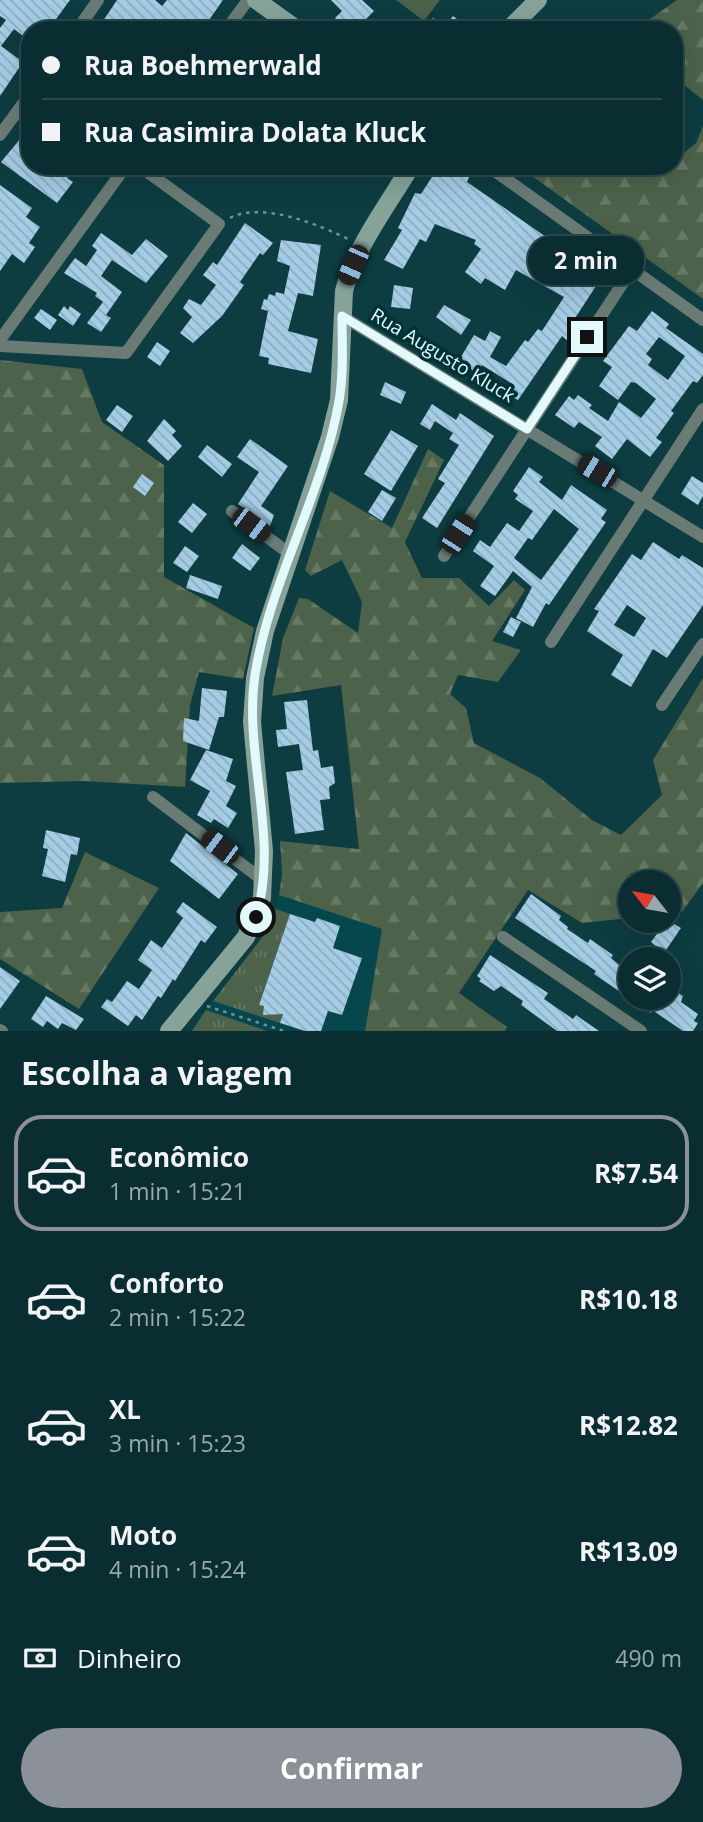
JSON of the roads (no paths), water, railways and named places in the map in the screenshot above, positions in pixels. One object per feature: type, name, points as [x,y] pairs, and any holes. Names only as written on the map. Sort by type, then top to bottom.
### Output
[{"type":"main road","points":[[256,0],[285,21]]},
{"type":"main road","points":[[517,21],[538,0]]},
{"type":"main road","points":[[169,1031],[246,937],[256,917],[264,881],[252,703],[259,653],[330,437],[339,400],[342,316],[347,278],[406,175]]},
{"type":"street","points":[[83,21],[98,0]]},
{"type":"street","points":[[233,21],[248,0]]},
{"type":"street","points":[[0,135],[21,106]]},
{"type":"street","points":[[0,340],[119,175]]},
{"type":"street","points":[[0,346],[126,353],[219,224],[151,175]]},
{"type":"street","points":[[501,175],[703,320]]},
{"type":"street","points":[[444,556],[632,269]]},
{"type":"street","name":"Rua Augusto Kluck","points":[[342,316],[703,537]]},
{"type":"street","points":[[551,642],[703,409]]},
{"type":"street","points":[[232,511],[290,554]]},
{"type":"street","points":[[662,705],[703,644]]},
{"type":"street","points":[[153,797],[264,881]]},
{"type":"street","points":[[503,937],[641,1031]]}]
